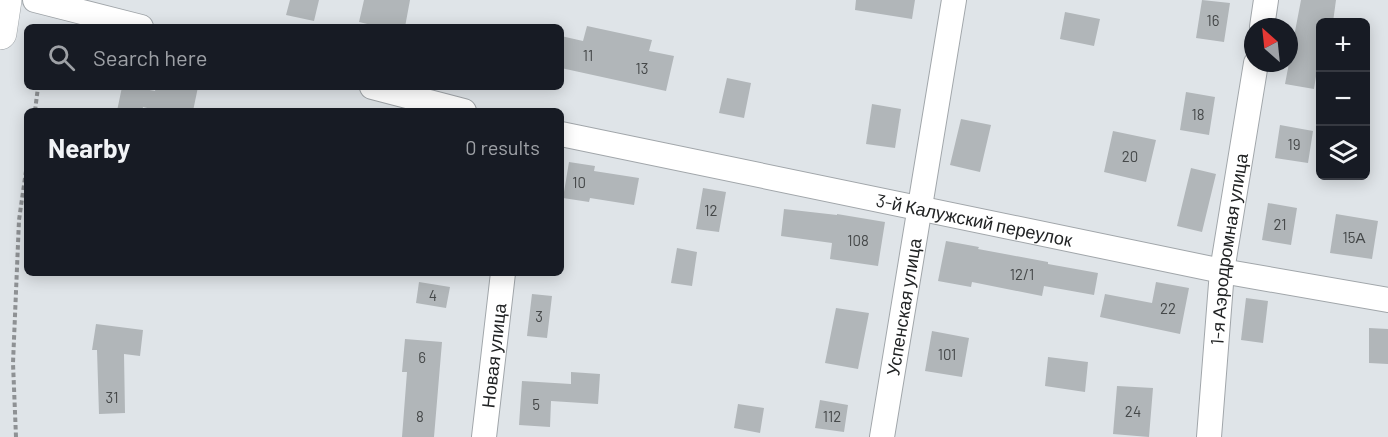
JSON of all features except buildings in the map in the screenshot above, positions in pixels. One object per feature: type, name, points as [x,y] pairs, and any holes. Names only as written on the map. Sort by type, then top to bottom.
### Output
[{"type":"main road","points":[[0,33],[5,0]]},
{"type":"street","points":[[35,0],[129,24]]},
{"type":"street","name":"Успенская улица","points":[[882,437],[954,0]]},
{"type":"street","points":[[1263,18],[1266,0]]},
{"type":"street","name":"1-я Аэродромная улица","points":[[1209,437],[1222,271],[1255,72]]},
{"type":"street","points":[[384,90],[452,108]]},
{"type":"street","name":"3-й Калужский переулок","points":[[564,135],[1222,271],[1388,300]]},
{"type":"street","name":"Новая улица","points":[[484,437],[503,276]]},
{"type":"path","points":[[35,108],[38,90]]},
{"type":"path","points":[[16,437],[13,363],[19,220],[24,185]]}]
